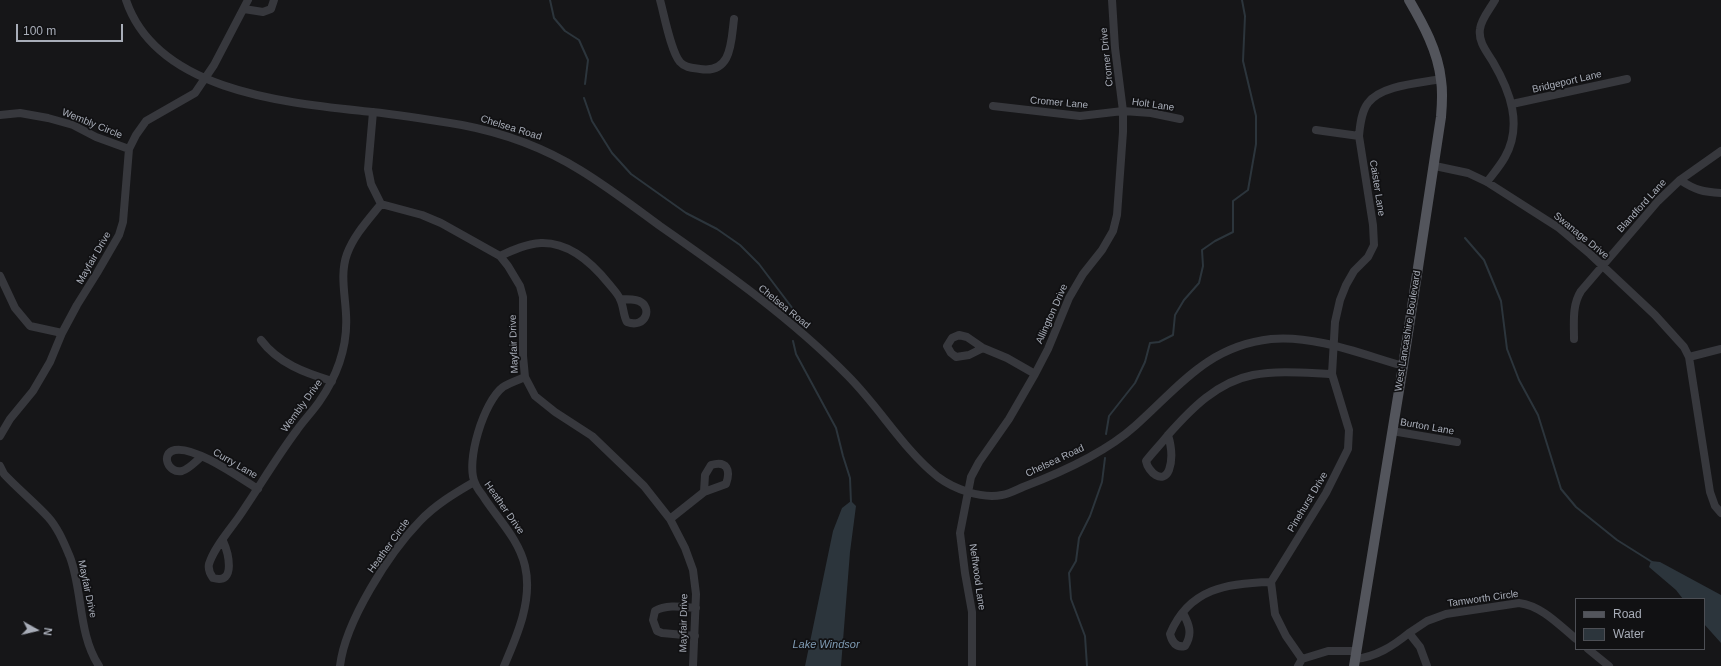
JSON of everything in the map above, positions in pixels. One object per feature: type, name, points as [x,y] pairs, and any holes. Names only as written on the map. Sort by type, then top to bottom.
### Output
[{"type":"main road","name":"West Lancashire Boulevard","points":[[1355,659],[1442,117],[1441,79],[1436,57],[1424,26],[1409,0]]},
{"type":"street","name":"Chelsea Road","points":[[126,0],[139,27],[168,58],[181,66],[223,86],[317,107],[426,119],[494,132],[542,148],[582,171],[706,258],[814,344],[850,378],[919,460],[941,480],[968,492],[980,495],[1001,496],[1038,481],[1097,452],[1132,428],[1182,380],[1208,360],[1240,346],[1271,339],[1302,340],[1333,346],[1403,366]]},
{"type":"street","name":"Mayfair Drive","points":[[0,436],[10,418],[34,391],[47,368],[62,332],[119,235],[123,222],[129,149],[136,136],[146,121],[195,93],[206,78],[248,0]]},
{"type":"street","points":[[244,9],[262,12],[271,9],[274,0]]},
{"type":"street","points":[[660,0],[674,50],[679,62],[688,67],[708,70],[722,64],[730,52],[734,19]]},
{"type":"street","name":"Cromer Drive","points":[[1112,0],[1115,48],[1123,111]]},
{"type":"street","points":[[1487,182],[1505,157],[1513,130],[1512,104],[1504,82],[1483,46],[1480,37],[1481,24],[1496,0]]},
{"type":"street","name":"Caister Lane","points":[[1333,346],[1340,300],[1351,276],[1368,257],[1374,245],[1373,225],[1359,136],[1367,104],[1372,98],[1384,92],[1406,85],[1441,79]]},
{"type":"street","name":"Bridgeport Lane","points":[[1512,104],[1627,79]]},
{"type":"street","name":"Cromer Lane","points":[[993,106],[1080,116],[1123,111]]},
{"type":"street","name":"Holt Lane","points":[[1123,111],[1151,113],[1180,119]]},
{"type":"street","name":"Allington Drive","points":[[968,492],[971,477],[979,462],[1009,419],[1035,374],[1076,285],[1114,231],[1120,192],[1123,111]]},
{"type":"street","points":[[373,112],[368,169],[371,184],[381,204]]},
{"type":"street","name":"Wembly Circle","points":[[0,115],[20,113],[48,118],[72,125],[96,137],[129,149]]},
{"type":"street","points":[[1316,130],[1359,136]]},
{"type":"street","name":"Blandford Lane","points":[[1574,339],[1574,308],[1577,298],[1658,201],[1680,180],[1721,151]]},
{"type":"street","name":"Swanage Drive","points":[[1435,166],[1468,174],[1487,182],[1559,228],[1603,266],[1670,330],[1684,346],[1689,357],[1710,492],[1715,506],[1721,513]]},
{"type":"street","points":[[1680,180],[1692,188],[1702,192],[1721,193]]},
{"type":"street","name":"Mayfair Drive","points":[[381,204],[441,223],[500,256],[520,286],[522,297],[523,356],[525,377],[536,396],[555,412],[592,436],[644,486],[670,519],[685,548],[693,570],[696,608],[694,666]]},
{"type":"street","name":"Wembly Drive","points":[[223,541],[297,430],[319,402],[332,381],[340,362],[345,341],[346,314],[344,278],[347,253],[360,230],[381,204]]},
{"type":"street","points":[[500,256],[530,244],[543,243],[566,248],[579,255],[596,268],[620,299]]},
{"type":"street","points":[[0,276],[15,308],[30,326],[62,332]]},
{"type":"street","points":[[261,340],[270,352],[286,362],[308,374],[332,381]]},
{"type":"street","name":"Pinehurst Drive","points":[[1271,582],[1326,493],[1348,449],[1349,430],[1332,374],[1333,346]]},
{"type":"street","points":[[982,348],[1007,358],[1035,374]]},
{"type":"street","points":[[1689,357],[1721,349]]},
{"type":"street","points":[[1168,435],[1171,446],[1169,470],[1164,476],[1152,474],[1147,468],[1146,461],[1184,416],[1216,391],[1235,380],[1252,375],[1269,373],[1332,374]]},
{"type":"street","name":"Heather Drive","points":[[504,666],[518,633],[524,606],[527,584],[525,567],[519,547],[474,482],[472,462],[478,433],[489,407],[502,388],[525,377]]},
{"type":"street","name":"Burton Lane","points":[[1392,431],[1458,442]]},
{"type":"street","name":"Curry Lane","points":[[202,456],[258,489]]},
{"type":"street","name":"Mayfair Drive","points":[[0,466],[4,474],[48,517],[61,535],[75,572],[80,595],[85,635],[94,659],[99,666]]},
{"type":"street","name":"Heather Circle","points":[[340,666],[348,631],[379,574],[398,546],[420,520],[453,495],[474,482]]},
{"type":"street","points":[[670,519],[704,492]]},
{"type":"street","name":"Neffwood Lane","points":[[968,492],[960,533],[972,612],[972,666]]},
{"type":"street","points":[[1183,613],[1198,598],[1215,589],[1241,583],[1271,582],[1275,614],[1300,662]]},
{"type":"street","name":"Tamworth Circle","points":[[1300,662],[1328,651],[1355,659],[1361,659],[1388,649],[1409,633],[1427,622],[1446,614],[1519,603],[1537,608],[1575,638]]},
{"type":"street","points":[[695,636],[662,633],[657,631],[653,620],[655,611],[660,608],[696,608]]},
{"type":"street","points":[[1409,633],[1420,647],[1427,666]]},
{"type":"street","points":[[1589,650],[1609,666]]},
{"type":"water","name":"Lake Windsor","points":[[851,501],[856,506],[850,552],[841,666],[805,666],[833,531],[842,508]]},
{"type":"water","points":[[1651,561],[1660,562],[1721,595],[1721,643],[1705,625],[1705,598],[1682,598],[1676,590],[1649,567]]},
{"type":"waterway","points":[[550,0],[554,18],[565,31],[579,40],[588,60],[585,84]]},
{"type":"waterway","points":[[1106,434],[1109,416],[1135,383],[1145,362],[1150,343],[1159,342],[1173,335],[1175,315],[1184,300],[1199,283],[1203,266],[1202,250],[1215,241],[1233,232],[1233,201],[1248,190],[1256,144],[1256,116],[1243,61],[1245,16],[1242,0]]},
{"type":"waterway","points":[[584,98],[592,121],[612,153],[631,174],[686,213],[717,229],[740,245],[759,264],[793,309]]},
{"type":"waterway","points":[[1465,238],[1484,260],[1501,301],[1507,349],[1519,380],[1538,415],[1561,489],[1576,507],[1617,540],[1652,562]]},
{"type":"waterway","points":[[793,341],[796,354],[836,428],[850,478],[851,503]]},
{"type":"waterway","points":[[1087,666],[1085,636],[1071,599],[1069,573],[1076,561],[1079,538],[1090,516],[1102,482],[1105,458]]}]
